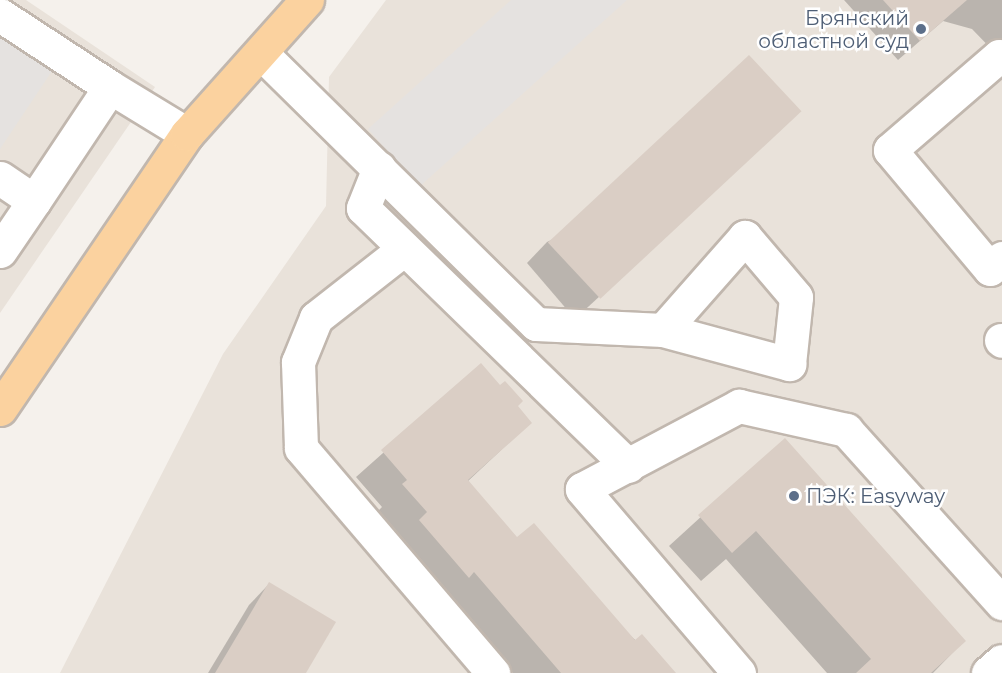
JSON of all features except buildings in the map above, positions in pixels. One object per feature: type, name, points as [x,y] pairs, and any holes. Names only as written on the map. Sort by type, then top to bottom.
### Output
[{"type":"main road","points":[[0,409],[187,135],[307,0]]},
{"type":"lane","points":[[0,15],[187,135]]},
{"type":"lane","points":[[261,53],[536,324],[663,330]]},
{"type":"lane","points":[[1002,59],[999,56],[890,150],[990,268],[1002,258]]},
{"type":"lane","points":[[0,251],[110,87]]},
{"type":"lane","points":[[379,168],[363,208],[628,466]]},
{"type":"lane","points":[[0,178],[34,201]]},
{"type":"lane","points":[[404,249],[316,318],[298,362],[301,448],[493,673]]},
{"type":"lane","points":[[739,673],[582,489],[739,406],[846,430],[1002,603]]},
{"type":"lane","points":[[988,673],[1002,661]]},
{"type":"shaded area","points":[[0,0],[26,0],[155,87],[0,313]]},
{"type":"shaded area","points":[[386,0],[1002,0],[1002,673],[60,673],[223,354],[326,206],[329,77]]},
{"type":"shaded area","points":[[511,0],[627,0],[419,187],[368,129]]},
{"type":"shaded area","points":[[0,31],[54,68],[0,149]]},
{"type":"place","name":"Брянский областной суд","points":[[921,29]]},
{"type":"place","name":"ПЭК: Easyway","points":[[794,496]]}]
